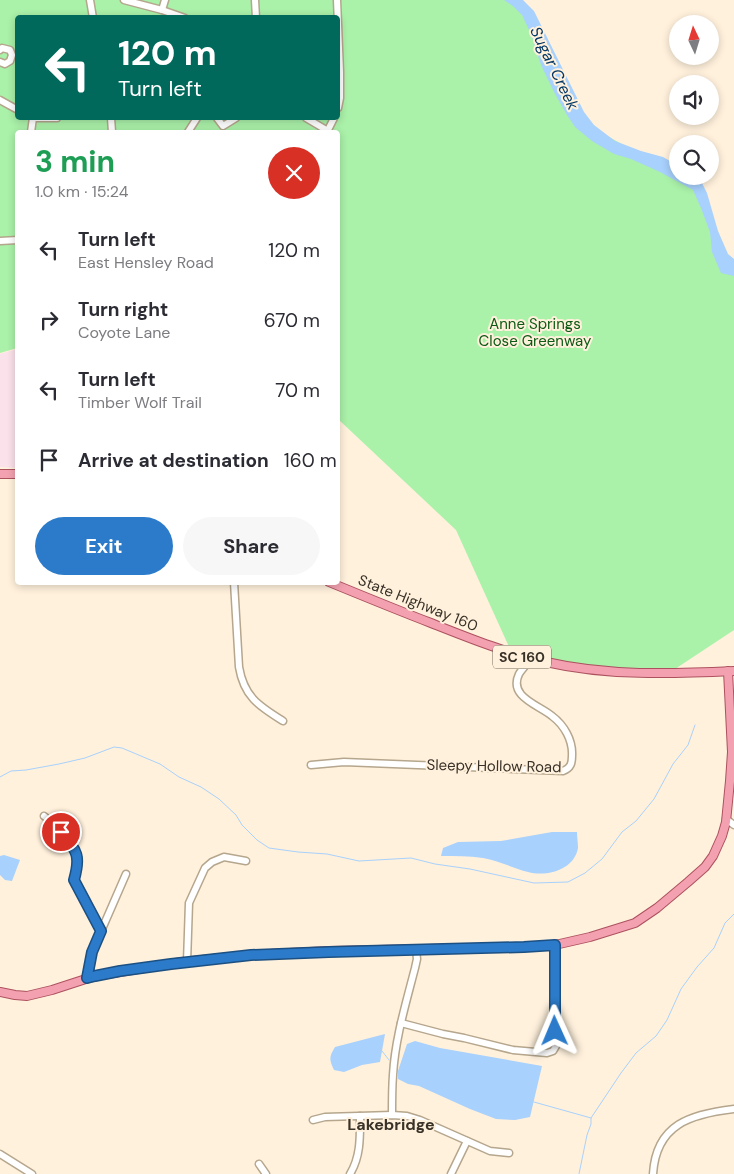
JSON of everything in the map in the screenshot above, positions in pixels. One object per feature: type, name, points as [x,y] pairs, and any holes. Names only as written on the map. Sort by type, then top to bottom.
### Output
[{"type":"main road","points":[[0,474],[15,474]]},
{"type":"main road","name":"State Highway 160","points":[[336,585],[475,641],[531,659],[620,673],[731,671]]},
{"type":"main road","points":[[0,992],[27,996],[87,978],[120,971],[251,955],[555,945],[590,937],[628,925],[656,908],[704,867],[713,856],[722,836],[726,819],[732,752],[731,671]]},
{"type":"street","points":[[90,0],[92,15]]},
{"type":"street","points":[[124,0],[176,15]]},
{"type":"street","points":[[162,10],[164,0]]},
{"type":"street","points":[[255,0],[256,15]]},
{"type":"street","points":[[337,0],[338,15]]},
{"type":"street","points":[[0,50],[2,48],[10,50],[12,55],[10,61],[5,64],[0,62]]},
{"type":"street","points":[[340,72],[340,98]]},
{"type":"street","points":[[0,100],[15,108]]},
{"type":"street","points":[[218,120],[223,126]]},
{"type":"street","points":[[219,130],[233,120]]},
{"type":"street","points":[[309,120],[324,130]]},
{"type":"street","points":[[0,241],[15,240]]},
{"type":"street","points":[[234,585],[241,679],[251,697],[283,721]]},
{"type":"street","name":"Sleepy Hollow Road","points":[[311,765],[344,762],[554,771],[568,769],[571,765],[572,754],[570,739],[562,725],[522,696],[517,686],[519,674],[531,659]]},
{"type":"street","points":[[44,816],[61,832],[75,850],[78,866],[74,880],[101,931]]},
{"type":"street","points":[[726,819],[734,825]]},
{"type":"street","points":[[187,962],[189,903],[205,868],[212,862],[224,857],[246,861]]},
{"type":"street","points":[[87,978],[92,952],[126,874]]},
{"type":"street","points":[[401,1023],[513,1050],[548,1054],[556,1046],[555,945]]},
{"type":"street","points":[[392,1115],[392,1076],[401,1023],[417,959],[416,950]]},
{"type":"street","points":[[653,1174],[657,1153],[662,1143],[679,1124],[698,1115],[734,1109]]},
{"type":"street","points":[[350,1174],[359,1152],[360,1116]]},
{"type":"street","points":[[313,1120],[325,1117],[407,1116],[490,1151],[508,1153]]},
{"type":"street","points":[[451,1174],[467,1141]]},
{"type":"street","points":[[0,1154],[32,1174]]},
{"type":"street","points":[[259,1164],[266,1174]]},
{"type":"shaded area","points":[[15,350],[15,468],[0,467],[0,354]]},
{"type":"green space","name":"Anne Springs Close Greenway","points":[[0,0],[514,0],[581,121],[669,171],[669,185],[695,185],[713,228],[734,267],[734,630],[675,669],[620,669],[567,663],[510,649],[456,530],[340,421],[340,130],[15,130],[15,349],[0,353]]},
{"type":"water","name":"Sugar Creek","points":[[504,0],[523,0],[534,11],[584,112],[594,125],[615,141],[669,160],[669,177],[631,159],[614,154],[592,141],[575,127],[554,92],[541,65],[531,34],[522,15]]},
{"type":"water","points":[[684,185],[703,185],[707,193],[718,231],[728,254],[734,259],[734,276],[721,273],[712,252],[710,232],[693,190]]},
{"type":"water","points":[[552,832],[577,832],[578,848],[571,862],[559,870],[551,872],[528,872],[483,858],[441,856],[443,848],[458,842],[501,841]]},
{"type":"water","points":[[4,855],[20,860],[12,881],[5,880],[0,875],[0,856]]},
{"type":"water","points":[[385,1034],[380,1062],[362,1065],[344,1072],[334,1070],[330,1058],[335,1047]]},
{"type":"water","points":[[415,1041],[440,1048],[542,1066],[530,1117],[515,1120],[496,1119],[398,1079],[398,1071],[407,1044]]},
{"type":"waterway","points":[[0,777],[11,771],[59,764],[85,758],[114,747],[122,748],[160,764],[219,799],[236,815],[242,825],[257,840],[269,848],[327,854],[359,861],[411,858],[534,883],[568,882],[585,873],[602,859],[622,832],[636,821],[654,799],[673,764],[688,745],[695,725]]},
{"type":"waterway","points":[[579,1174],[591,1118],[636,1053],[656,1036],[667,1020],[681,989],[714,948],[725,923],[734,914]]},
{"type":"waterway","points":[[382,1051],[389,1060]]},
{"type":"waterway","points":[[534,1102],[591,1118]]},
{"type":"district","name":"Lakebridge","points":[[391,1124]]},
{"type":"route","points":[[61,832],[75,850],[78,866],[74,880],[101,931],[92,952],[87,978],[120,971],[251,955],[555,945],[555,1031]]}]
